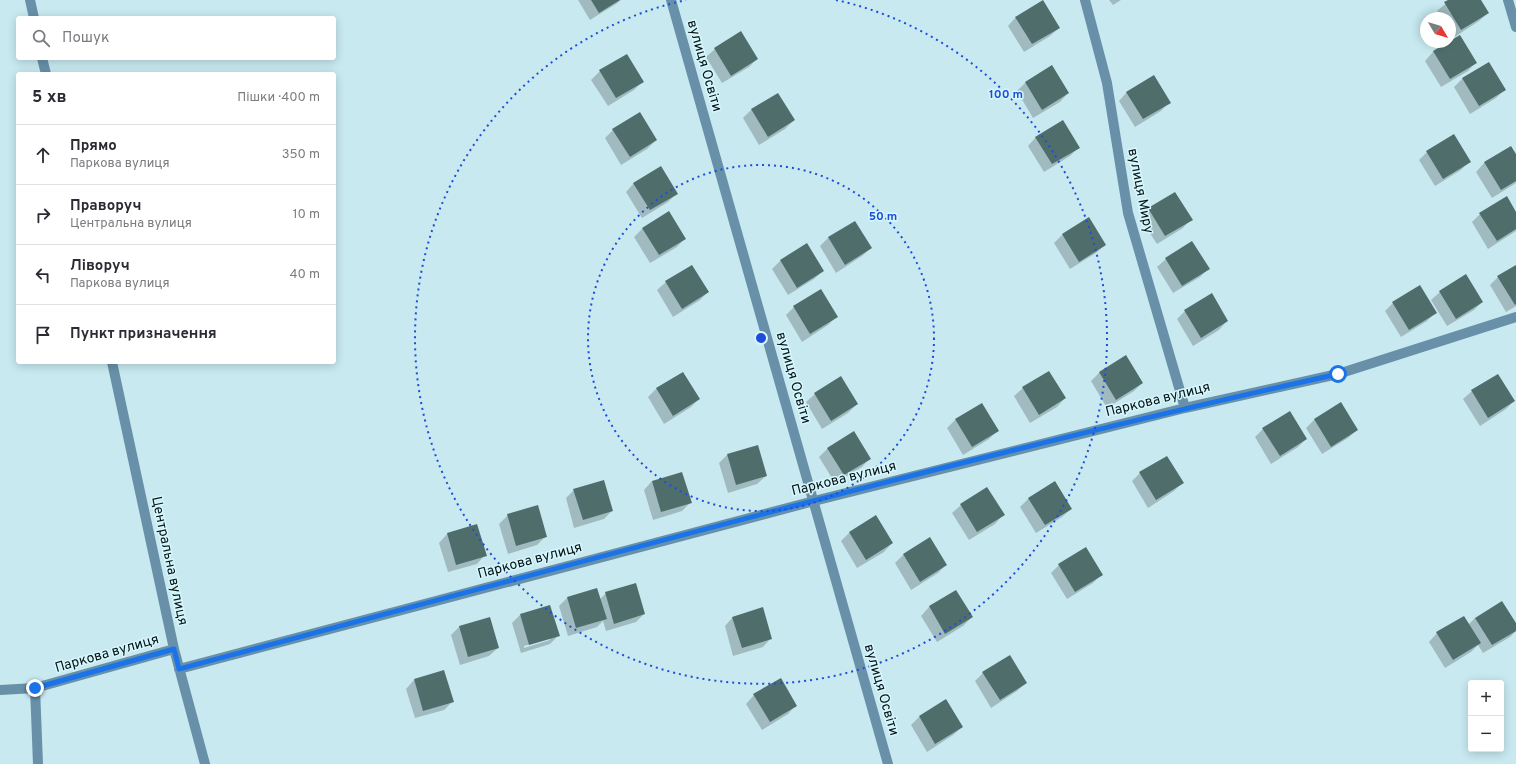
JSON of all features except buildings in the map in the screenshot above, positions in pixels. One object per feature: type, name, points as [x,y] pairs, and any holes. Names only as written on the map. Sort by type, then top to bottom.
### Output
[{"type":"street","points":[[30,0],[34,16]]},
{"type":"street","name":"вулиця Освіти","points":[[671,0],[888,764]]},
{"type":"street","name":"вулиця Миру","points":[[1085,0],[1107,84],[1128,213],[1185,408]]},
{"type":"street","points":[[1508,0],[1516,28]]},
{"type":"street","points":[[42,60],[46,72]]},
{"type":"street","name":"Паркова вулиця","points":[[179,669],[814,501],[1185,408],[1338,374],[1516,317]]},
{"type":"street","name":"Центральна вулиця","points":[[112,364],[174,649],[205,764]]},
{"type":"street","name":"Паркова вулиця","points":[[0,690],[35,688],[174,649]]},
{"type":"street","points":[[35,688],[38,764]]},
{"type":"route","points":[[35,688],[174,649],[179,669],[814,501],[1185,408],[1338,374]]}]
